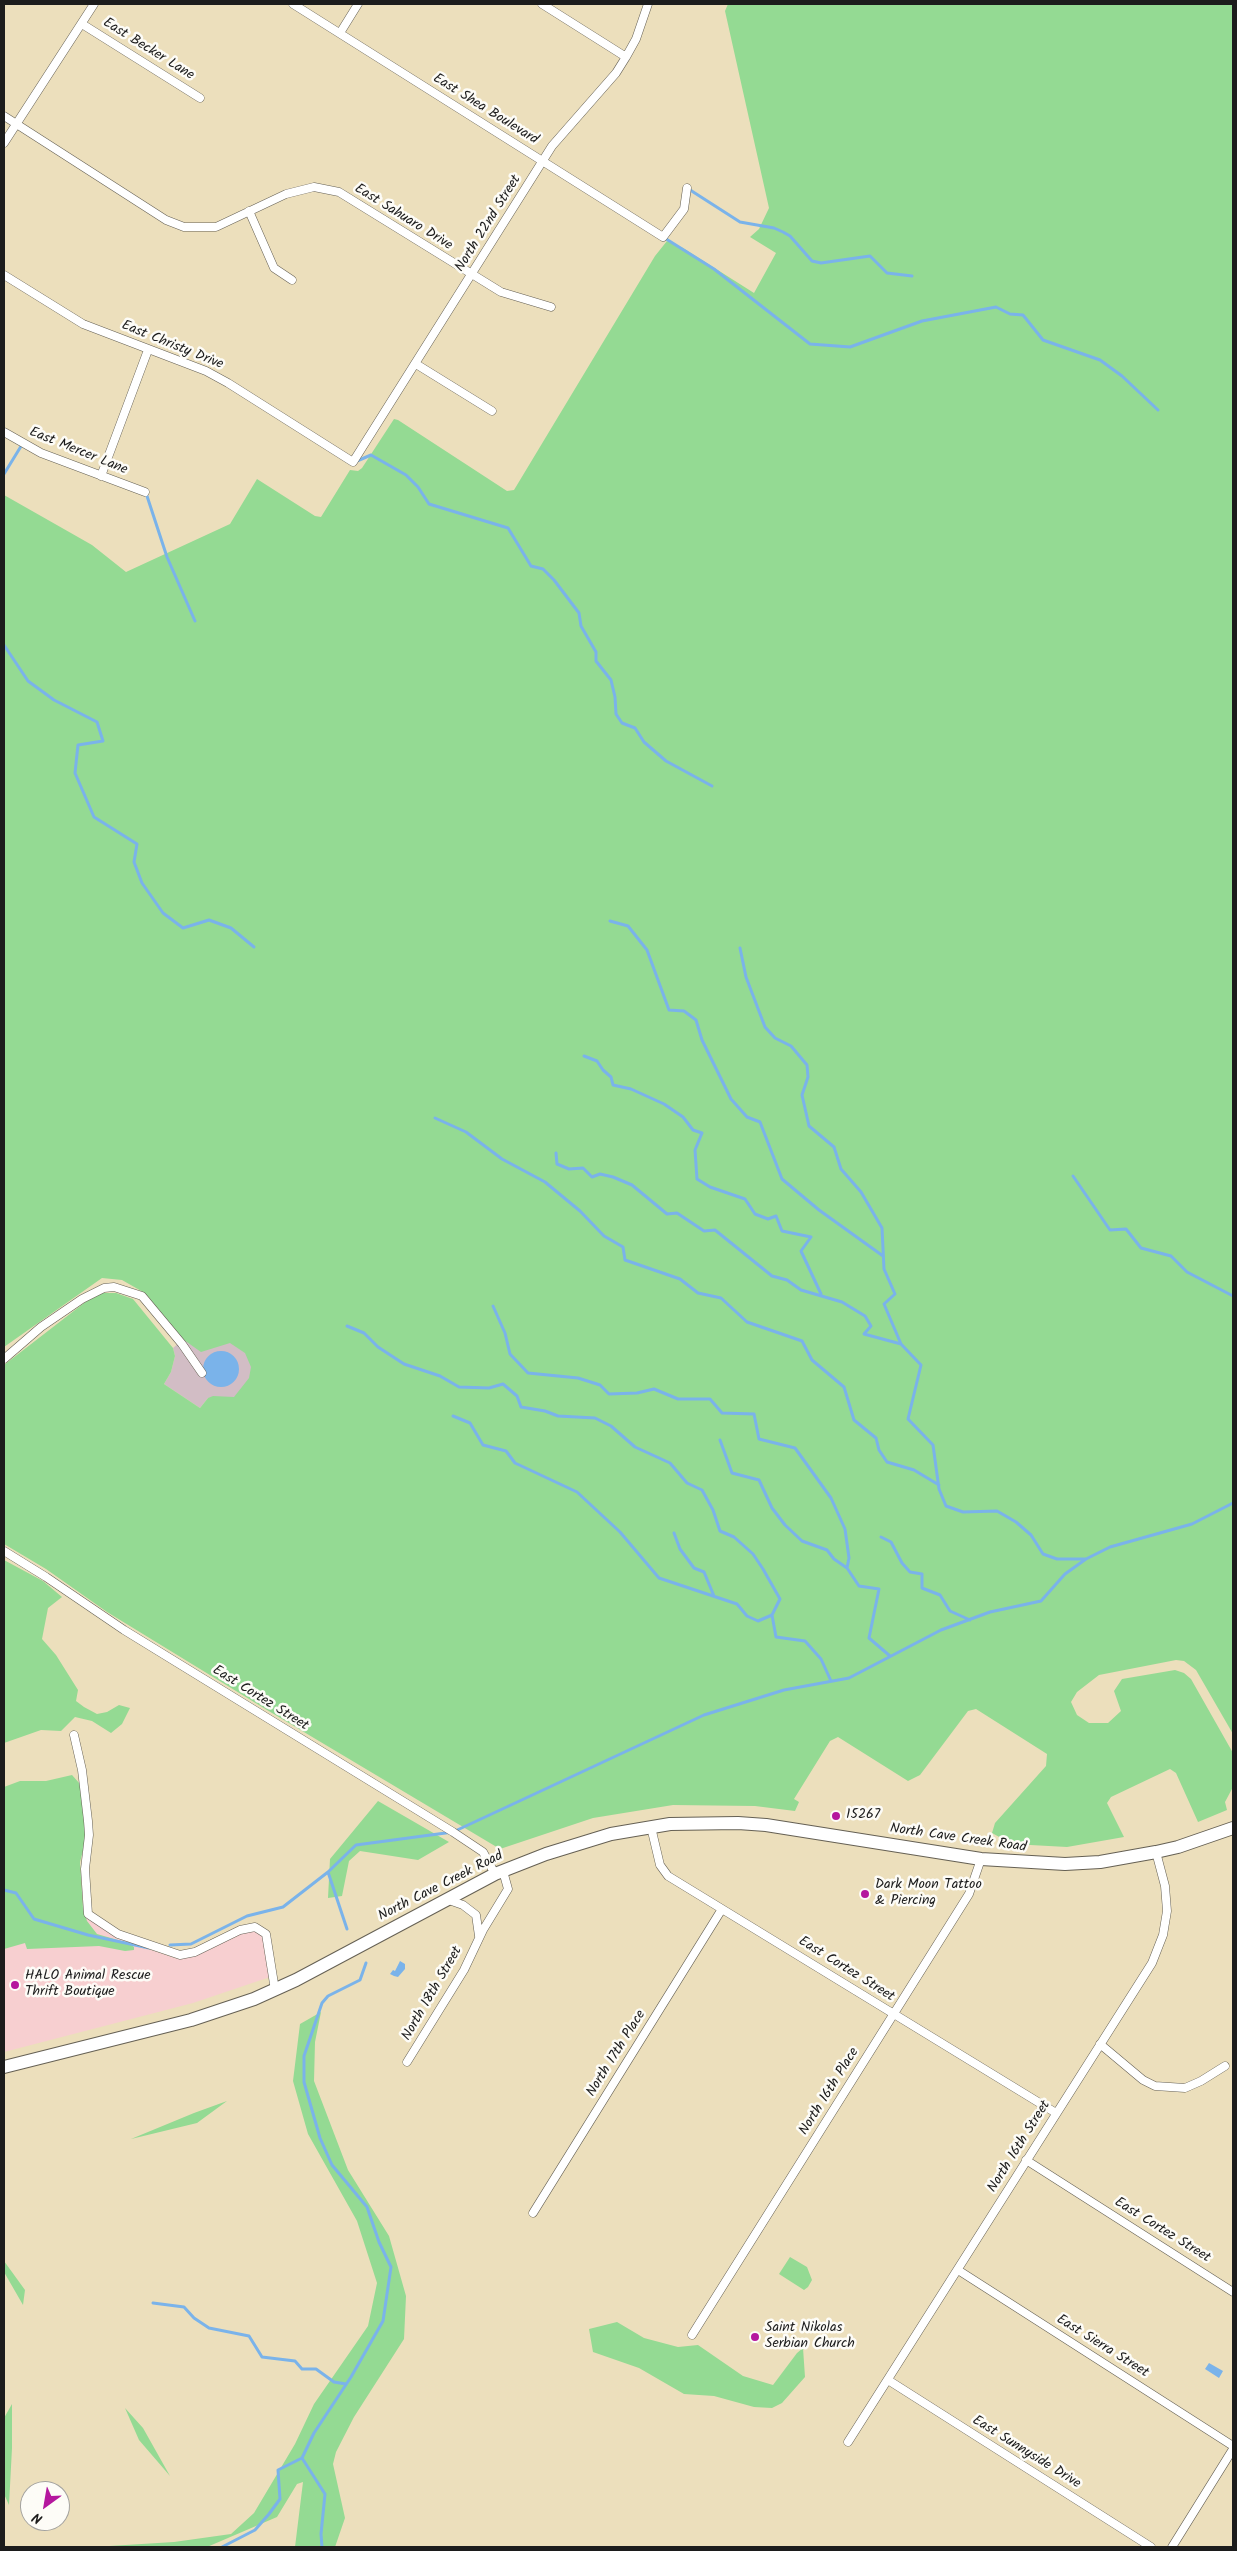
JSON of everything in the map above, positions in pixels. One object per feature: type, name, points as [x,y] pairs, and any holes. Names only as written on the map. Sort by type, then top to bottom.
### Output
[{"type":"main road","name":"North Cave Creek Road","points":[[4,2067],[191,2020],[275,1990],[499,1873],[594,1838],[651,1827],[728,1822],[766,1825],[981,1859],[1065,1864],[1100,1862],[1156,1852],[1178,1847],[1233,1828]]},
{"type":"street","points":[[4,143],[94,4]]},
{"type":"street","name":"East Shea Boulevard","points":[[293,4],[663,237],[684,209],[687,188]]},
{"type":"street","points":[[340,33],[358,4]]},
{"type":"street","points":[[542,4],[626,57]]},
{"type":"street","name":"North 22nd Street","points":[[354,462],[558,139],[616,73],[636,39],[648,4]]},
{"type":"street","name":"East Becker Lane","points":[[82,24],[200,98]]},
{"type":"street","name":"East Sahuaro Drive","points":[[4,116],[166,220],[184,227],[216,227],[286,194],[314,187],[339,192],[472,276],[501,292],[551,307]]},
{"type":"street","points":[[249,211],[274,268],[292,280]]},
{"type":"street","name":"East Christy Drive","points":[[4,275],[83,324],[206,371],[354,462]]},
{"type":"street","points":[[101,476],[148,350]]},
{"type":"street","points":[[416,364],[492,411]]},
{"type":"street","name":"East Mercer Lane","points":[[4,432],[41,453],[145,492]]},
{"type":"street","points":[[4,1359],[41,1327],[82,1298],[104,1288],[114,1287],[142,1296],[182,1344],[202,1372]]},
{"type":"street","name":"East Cortez Street","points":[[4,1551],[124,1630],[453,1832],[483,1852],[499,1873]]},
{"type":"street","points":[[74,1735],[82,1770],[88,1821],[89,1836],[86,1869],[88,1914],[118,1934],[180,1955],[194,1952],[240,1930],[255,1927],[266,1934],[275,1990]]},
{"type":"street","name":"East Cortez Street","points":[[651,1827],[654,1846],[664,1872],[1056,2113]]},
{"type":"street","name":"North 16th Street","points":[[848,2442],[1152,1963],[1163,1934],[1166,1898],[1156,1852]]},
{"type":"street","name":"North 16th Place","points":[[692,2335],[969,1894],[981,1859]]},
{"type":"street","name":"North 18th Street","points":[[407,2062],[464,1970],[479,1938],[508,1889],[499,1873]]},
{"type":"street","name":"North 18th Street","points":[[446,1899],[462,1906],[476,1916],[480,1927],[479,1938]]},
{"type":"street","name":"North 17th Place","points":[[533,2213],[722,1909]]},
{"type":"street","points":[[1100,2044],[1142,2080],[1155,2086],[1185,2088],[1201,2081],[1225,2066]]},
{"type":"street","name":"East Cortez Street","points":[[1026,2160],[1233,2292]]},
{"type":"street","name":"East Sierra Street","points":[[958,2270],[1233,2447]]},
{"type":"street","name":"East Sunnyside Drive","points":[[888,2380],[1151,2547]]},
{"type":"street","points":[[1172,2547],[1233,2447]]},
{"type":"shaded area","points":[[243,1325],[275,1371],[246,1424],[208,1398],[200,1408],[164,1384],[171,1372],[175,1356],[173,1348],[180,1342]]},
{"type":"shaded area","points":[[86,1917],[116,1938],[178,1959],[192,1956],[252,1928],[264,1936],[270,1977],[193,2003],[4,2052],[4,1943],[76,1925]]},
{"type":"green space","points":[[728,4],[1233,4],[1233,1734],[1196,1670],[1184,1661],[1176,1660],[1099,1675],[1077,1692],[1071,1702],[1077,1715],[1089,1723],[1108,1723],[1121,1711],[1114,1691],[1122,1679],[1175,1670],[1184,1673],[1191,1679],[1233,1753],[1233,1787],[1225,1802],[1227,1810],[1198,1822],[1176,1773],[1170,1769],[1111,1797],[1107,1803],[1124,1837],[1067,1847],[1012,1844],[992,1833],[995,1823],[1046,1766],[1047,1754],[976,1709],[968,1711],[920,1775],[908,1781],[838,1737],[830,1741],[794,1799],[799,1802],[795,1811],[755,1806],[673,1805],[593,1818],[500,1849],[107,1612],[46,1569],[4,1544],[4,1365],[97,1293],[116,1293],[133,1299],[173,1348],[175,1356],[171,1372],[164,1384],[200,1408],[208,1398],[213,1396],[234,1397],[249,1378],[251,1367],[245,1353],[230,1343],[201,1352],[184,1340],[143,1292],[122,1280],[102,1278],[4,1347],[4,495],[92,545],[126,572],[230,524],[257,479],[315,516],[321,517],[350,470],[358,471],[362,468],[394,419],[507,491],[514,490],[655,256],[667,241],[683,248],[754,293],[776,253],[750,237],[759,229],[769,208],[725,11]]},
{"type":"green space","points":[[4,1560],[43,1581],[62,1597],[48,1608],[42,1639],[56,1655],[78,1690],[76,1701],[97,1714],[107,1712],[119,1705],[130,1708],[122,1724],[111,1733],[92,1721],[75,1717],[61,1731],[41,1730],[4,1743]]},
{"type":"green space","points":[[72,1775],[80,1784],[87,1836],[80,1862],[83,1908],[87,1921],[97,1934],[128,1943],[134,1947],[134,1950],[125,1951],[99,1946],[27,1949],[25,1943],[4,1949],[4,1787],[20,1781],[46,1781]]},
{"type":"green space","points":[[378,1801],[449,1842],[418,1860],[360,1851],[349,1861],[342,1896],[328,1898],[330,1859]]},
{"type":"green space","points":[[321,2012],[315,2042],[314,2081],[348,2170],[389,2236],[406,2296],[404,2339],[354,2417],[336,2452],[333,2464],[345,2518],[335,2547],[295,2547],[303,2482],[297,2484],[277,2517],[207,2547],[93,2547],[174,2542],[231,2534],[254,2513],[295,2444],[314,2404],[368,2326],[377,2283],[357,2221],[308,2134],[293,2081],[300,2024]]},
{"type":"green space","points":[[227,2101],[197,2123],[131,2139],[194,2113]]},
{"type":"green space","points":[[790,2257],[807,2267],[812,2280],[804,2290],[779,2274]]},
{"type":"green space","points":[[4,2261],[25,2290],[23,2305],[4,2272]]},
{"type":"green space","points":[[617,2322],[644,2338],[678,2347],[698,2345],[743,2376],[773,2385],[797,2353],[803,2348],[805,2377],[782,2403],[772,2408],[754,2407],[714,2396],[684,2394],[639,2368],[593,2352],[589,2329]]},
{"type":"green space","points":[[12,2404],[9,2505],[4,2494],[4,2418]]},
{"type":"green space","points":[[125,2408],[143,2428],[170,2476],[139,2440]]},
{"type":"water","points":[[221,1351],[228,1352],[234,1356],[238,1362],[238,1376],[234,1382],[228,1386],[221,1387],[214,1386],[208,1382],[204,1376],[203,1369],[204,1362],[208,1356],[214,1352]]},
{"type":"water","points":[[400,1961],[405,1964],[405,1969],[398,1977],[390,1974],[393,1970],[395,1971]]},
{"type":"water","points":[[1209,2363],[1223,2371],[1219,2378],[1205,2369]]},
{"type":"waterway","points":[[687,188],[740,222],[774,228],[790,236],[812,261],[821,263],[870,256],[887,273],[912,276]]},
{"type":"waterway","points":[[663,237],[714,269],[810,344],[850,347],[922,321],[996,307],[1010,314],[1023,315],[1043,340],[1100,360],[1122,376],[1158,410]]},
{"type":"waterway","points":[[4,474],[23,443]]},
{"type":"waterway","points":[[357,461],[371,455],[406,475],[418,487],[429,504],[508,528],[531,566],[543,569],[554,580],[579,613],[581,626],[596,652],[596,661],[611,680],[616,714],[622,723],[635,728],[644,742],[666,761],[712,786]]},
{"type":"waterway","points":[[146,493],[167,557],[195,621]]},
{"type":"waterway","points":[[4,645],[28,681],[54,700],[97,722],[103,741],[78,745],[75,773],[94,817],[137,844],[134,862],[142,883],[163,913],[183,928],[209,920],[231,928],[254,947]]},
{"type":"waterway","points":[[610,921],[628,926],[647,950],[669,1010],[684,1011],[696,1020],[702,1040],[731,1099],[747,1117],[760,1122],[782,1179],[819,1210],[883,1256]]},
{"type":"waterway","points":[[740,948],[746,977],[765,1027],[775,1038],[791,1046],[807,1065],[808,1077],[802,1095],[809,1126],[834,1147],[841,1169],[861,1192],[882,1228],[884,1269],[895,1294],[884,1304],[901,1344],[921,1365],[908,1419],[933,1445],[939,1489],[946,1506],[963,1512],[997,1511],[1016,1522],[1031,1535],[1043,1554],[1057,1559],[1086,1559]]},
{"type":"waterway","points":[[584,1056],[597,1061],[611,1077],[613,1085],[631,1089],[664,1104],[683,1117],[693,1130],[702,1133],[695,1150],[697,1179],[710,1187],[745,1199],[755,1214],[768,1219],[776,1216],[782,1231],[811,1237],[801,1251],[821,1294]]},
{"type":"waterway","points":[[435,1118],[466,1132],[502,1159],[545,1182],[580,1211],[604,1236],[623,1247],[625,1260],[680,1279],[698,1293],[721,1298],[747,1322],[802,1341],[812,1360],[844,1387],[854,1420],[876,1438],[879,1450],[887,1462],[914,1470],[939,1485]]},
{"type":"waterway","points":[[556,1153],[557,1164],[569,1169],[583,1168],[592,1177],[600,1174],[613,1177],[632,1185],[667,1214],[677,1213],[704,1231],[715,1230],[772,1276],[787,1280],[801,1290],[842,1302],[865,1316],[871,1326],[864,1334],[901,1344]]},
{"type":"waterway","points":[[1073,1176],[1110,1230],[1126,1229],[1141,1248],[1171,1256],[1187,1272],[1233,1296]]},
{"type":"waterway","points":[[493,1306],[505,1333],[510,1354],[528,1373],[578,1378],[600,1385],[609,1394],[637,1393],[654,1389],[678,1399],[710,1399],[722,1413],[754,1414],[759,1439],[795,1448],[831,1498],[845,1529],[849,1558],[847,1568],[859,1586],[879,1589],[869,1638],[890,1656]]},
{"type":"waterway","points":[[347,1326],[364,1333],[378,1347],[404,1364],[440,1376],[459,1387],[489,1388],[503,1384],[517,1396],[521,1407],[545,1411],[558,1416],[595,1418],[611,1426],[635,1447],[670,1463],[687,1483],[702,1490],[713,1510],[720,1531],[734,1537],[753,1554],[763,1569],[780,1599],[772,1615],[776,1637],[805,1641],[821,1659],[831,1681]]},
{"type":"waterway","points":[[453,1416],[470,1423],[483,1445],[506,1451],[515,1463],[577,1492],[620,1532],[659,1578],[737,1604],[747,1616],[758,1621],[772,1615]]},
{"type":"waterway","points":[[720,1440],[732,1473],[759,1480],[772,1508],[785,1525],[802,1541],[827,1550],[834,1559],[847,1568]]},
{"type":"waterway","points":[[170,1945],[191,1944],[247,1916],[283,1907],[328,1872],[356,1845],[453,1832],[704,1715],[784,1690],[849,1678],[941,1630],[990,1612],[1041,1601],[1065,1574],[1086,1559],[1110,1547],[1192,1524],[1233,1503]]},
{"type":"waterway","points":[[674,1533],[680,1549],[694,1568],[704,1572],[714,1596]]},
{"type":"waterway","points":[[881,1537],[891,1542],[902,1563],[910,1572],[922,1574],[922,1588],[940,1595],[950,1611],[970,1620]]},
{"type":"waterway","points":[[328,1872],[347,1929]]},
{"type":"waterway","points":[[4,1890],[16,1893],[34,1919],[88,1935],[149,1948]]},
{"type":"waterway","points":[[322,2547],[321,2534],[325,2494],[302,2458],[314,2433],[351,2377],[383,2321],[391,2267],[379,2242],[367,2207],[332,2165],[320,2138],[304,2082],[304,2056],[322,2003],[328,1996],[360,1980],[366,1963]]},
{"type":"waterway","points":[[153,2303],[184,2307],[194,2318],[209,2328],[249,2336],[262,2357],[295,2361],[302,2369],[316,2369],[334,2382],[346,2384]]},
{"type":"waterway","points":[[222,2547],[255,2530],[280,2499],[278,2470],[302,2458]]},
{"type":"place","name":"15267","points":[[836,1816]]},
{"type":"place","name":"Dark Moon Tattoo & Piercing","points":[[865,1894]]},
{"type":"place","name":"HALO Animal Rescue Thrift Boutique","points":[[15,1985]]},
{"type":"place","name":"Saint Nikolas Serbian Church","points":[[755,2337]]}]
